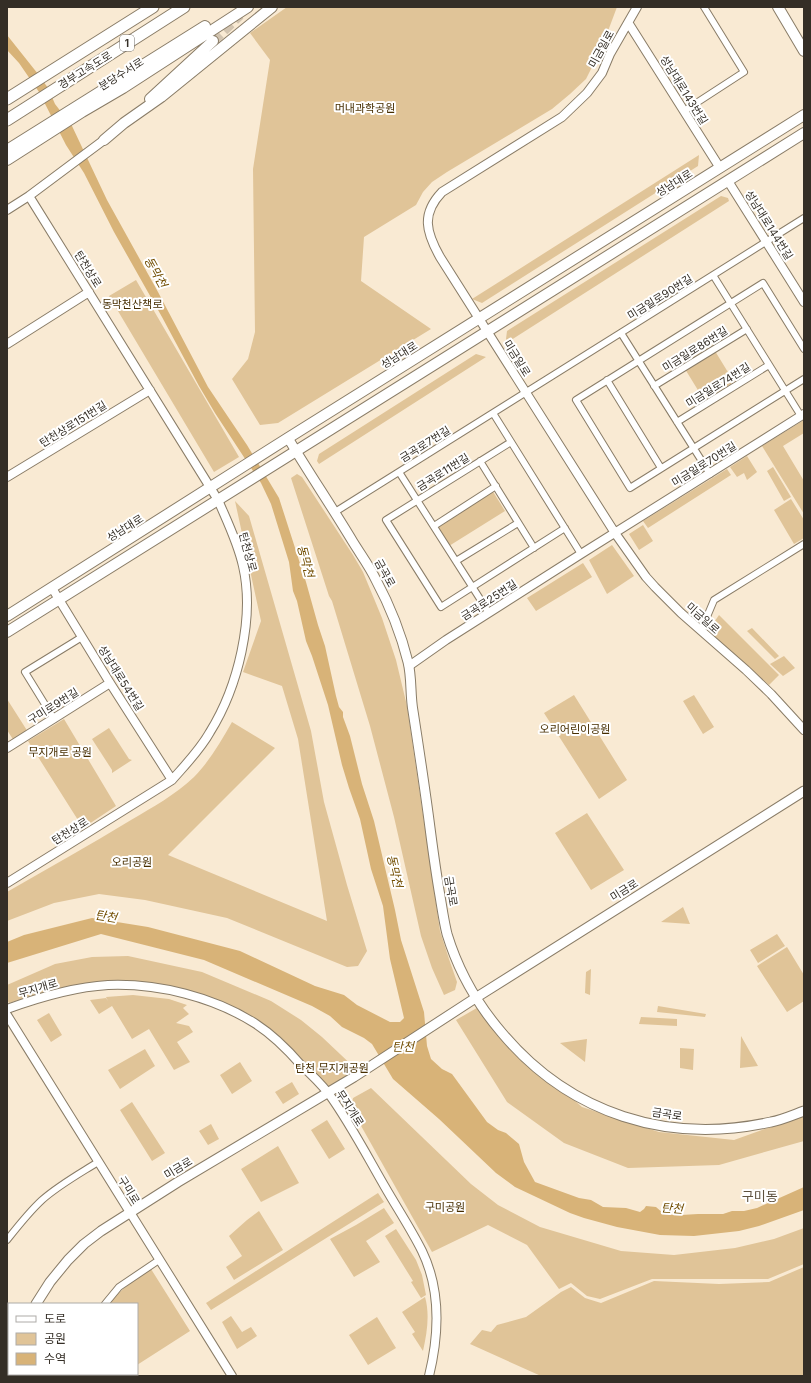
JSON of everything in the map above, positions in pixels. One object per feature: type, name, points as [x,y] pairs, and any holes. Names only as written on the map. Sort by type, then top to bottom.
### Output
[{"type":"highway","name":"경부고속도로","points":[[7,99],[153,7]]},
{"type":"highway","name":"경부고속도로","points":[[10,118],[184,7]]},
{"type":"main road","name":"분당수서로","points":[[7,160],[27,142],[236,7]]},
{"type":"main road","name":"분당수서로","points":[[91,102],[123,88],[248,7]]},
{"type":"main road","points":[[124,123],[161,98],[272,7]]},
{"type":"main road","points":[[778,7],[804,51]]},
{"type":"main road","points":[[104,140],[214,41]]},
{"type":"main road","name":"성남대로","points":[[7,616],[804,115]]},
{"type":"main road","points":[[7,632],[297,452],[804,133]]},
{"type":"main road","name":"분당수서로","points":[[7,150],[27,142]]},
{"type":"main road","name":"금곡로","points":[[288,438],[376,578],[399,633],[409,666],[412,703],[433,857],[447,934],[460,967],[491,1020],[509,1041],[541,1072],[574,1095],[598,1107],[648,1124],[678,1128],[714,1129],[743,1127],[773,1122],[804,1111]]},
{"type":"main road","name":"미금로","points":[[37,1303],[50,1282],[77,1250],[101,1231],[354,1077],[477,997],[804,791]]},
{"type":"street","name":"미금일로","points":[[637,7],[629,24],[610,54],[602,73],[587,93],[562,117],[442,192],[431,207],[428,216],[428,225],[432,242],[615,533],[646,578],[681,613],[766,690],[804,730]]},
{"type":"street","points":[[684,111],[744,72],[704,7]]},
{"type":"street","name":"성남대로143번길","points":[[629,24],[720,168]]},
{"type":"street","points":[[7,210],[29,196],[104,140]]},
{"type":"street","name":"성남대로144번길","points":[[728,181],[804,302]]},
{"type":"street","name":"탄천상로","points":[[7,883],[172,780],[192,758],[205,740],[223,709],[235,677],[244,637],[246,609],[243,567],[233,536],[218,500],[29,196]]},
{"type":"street","name":"미금일로90번길","points":[[526,392],[804,218]]},
{"type":"street","points":[[713,275],[785,391],[802,415]]},
{"type":"street","name":"미금일로86번길","points":[[661,468],[630,488],[576,400],[763,283],[804,349]]},
{"type":"street","points":[[7,344],[89,292]]},
{"type":"street","name":"미금일로86번길","points":[[654,386],[746,329]]},
{"type":"street","points":[[621,333],[710,474]]},
{"type":"street","name":"미금일로74번길","points":[[677,422],[769,365]]},
{"type":"street","points":[[606,380],[661,468],[804,379]]},
{"type":"street","name":"탄천상로151번길","points":[[7,477],[150,390]]},
{"type":"street","name":"금곡로7번길","points":[[335,512],[526,392]]},
{"type":"street","points":[[493,413],[581,554]]},
{"type":"street","name":"미금일로70번길","points":[[615,533],[802,415]]},
{"type":"street","name":"금곡로11번길","points":[[473,586],[441,607],[386,520],[511,442]]},
{"type":"street","name":"금곡로11번길","points":[[480,461],[534,548]]},
{"type":"street","name":"금곡로11번길","points":[[399,472],[489,613]]},
{"type":"street","points":[[434,526],[496,486]]},
{"type":"street","points":[[456,561],[518,523]]},
{"type":"street","points":[[473,586],[565,528]]},
{"type":"street","name":"금곡로25번길","points":[[409,666],[615,533]]},
{"type":"street","points":[[701,630],[714,600],[804,544]]},
{"type":"street","name":"성남대로54번길","points":[[52,588],[172,780]]},
{"type":"street","points":[[54,718],[25,672],[82,637]]},
{"type":"street","name":"구미로9번길","points":[[7,748],[110,683]]},
{"type":"street","name":"무지개로","points":[[7,1009],[34,999],[62,992],[93,987],[130,986],[168,990],[223,1007],[258,1025],[292,1055],[328,1093],[364,1150],[426,1259],[434,1285],[437,1307],[435,1349],[429,1376]]},
{"type":"street","name":"구미로","points":[[7,1015],[232,1376]]},
{"type":"street","points":[[7,1240],[26,1216],[43,1199],[98,1162]]},
{"type":"street","points":[[106,1303],[119,1287],[159,1260]]},
{"type":"green space","name":"머내과학공원","points":[[287,7],[617,7],[602,47],[586,79],[570,94],[552,109],[432,182],[423,192],[416,205],[364,237],[361,281],[431,329],[278,423],[260,425],[232,379],[248,359],[255,332],[253,169],[270,60],[250,33]]},
{"type":"green space","points":[[699,155],[698,166],[482,303],[472,299]]},
{"type":"green space","points":[[721,196],[728,198],[729,201],[508,342],[506,339],[507,331]]},
{"type":"green space","name":"동막천산책로","points":[[136,280],[239,457],[214,472],[109,296]]},
{"type":"green space","points":[[715,351],[734,382],[704,400],[685,369]]},
{"type":"green space","points":[[476,354],[486,357],[319,464],[317,461],[319,454]]},
{"type":"green space","points":[[804,420],[804,433],[783,446],[804,481],[804,514],[762,446]]},
{"type":"green space","points":[[747,456],[757,472],[747,480],[744,473],[737,477],[730,467]]},
{"type":"green space","points":[[773,467],[791,497],[784,501],[767,471]]},
{"type":"green space","points":[[727,469],[731,475],[648,528],[643,521]]},
{"type":"green space","points":[[297,474],[302,477],[363,572],[382,618],[396,660],[407,706],[440,931],[457,982],[455,990],[444,995],[432,968],[421,936],[394,817],[370,726],[332,601],[329,596],[291,478]]},
{"type":"green space","points":[[492,490],[505,511],[449,546],[436,526]]},
{"type":"green space","points":[[791,499],[804,520],[804,538],[794,544],[774,510]]},
{"type":"green space","name":"오리공원","points":[[235,501],[249,516],[311,731],[324,802],[367,951],[358,966],[347,967],[227,918],[145,900],[99,894],[54,903],[7,921],[7,892],[164,800],[179,789],[194,777],[205,765],[232,722],[275,748],[168,855],[327,921],[298,739],[282,686],[243,672],[261,621]]},
{"type":"green space","points":[[643,525],[653,541],[639,550],[629,534]]},
{"type":"green space","points":[[612,545],[634,576],[607,594],[589,560]]},
{"type":"green space","points":[[583,563],[592,577],[536,611],[527,598]]},
{"type":"green space","points":[[719,615],[779,675],[769,685],[708,631]]},
{"type":"green space","points":[[752,628],[779,656],[775,659],[747,631]]},
{"type":"green space","points":[[784,656],[795,668],[783,676],[770,664]]},
{"type":"green space","name":"오리어린이공원","points":[[574,695],[627,780],[599,799],[544,713]]},
{"type":"green space","points":[[694,695],[714,727],[703,734],[683,701]]},
{"type":"green space","points":[[7,699],[28,732],[14,741],[7,730]]},
{"type":"green space","name":"무지개로 공원","points":[[64,719],[116,806],[83,828],[28,741]]},
{"type":"green space","points":[[109,728],[129,759],[132,760],[112,773],[112,770],[92,739]]},
{"type":"green space","points":[[587,813],[624,870],[591,890],[555,833]]},
{"type":"green space","points":[[683,907],[690,924],[661,922]]},
{"type":"green space","points":[[777,934],[785,946],[758,963],[750,950]]},
{"type":"green space","points":[[787,947],[804,975],[804,1001],[787,1012],[757,966]]},
{"type":"green space","name":"탄천 무지개공원","points":[[128,956],[202,972],[271,1001],[301,1020],[322,1037],[358,1071],[328,1089],[261,1023],[170,986],[122,983],[82,984],[50,990],[9,1003],[7,1000],[7,985],[55,964],[92,957]]},
{"type":"green space","points":[[591,969],[590,995],[585,993],[586,972]]},
{"type":"green space","points":[[133,995],[169,999],[187,1005],[183,1008],[189,1014],[176,1023],[189,1026],[193,1032],[177,1042],[190,1062],[174,1070],[149,1029],[132,1039],[112,1006],[99,1014],[90,1000],[106,998],[108,1001],[106,997]]},
{"type":"green space","points":[[482,1005],[535,1066],[582,1107],[659,1132],[734,1140],[804,1115],[804,1141],[719,1165],[628,1168],[564,1143],[507,1102],[456,1020]]},
{"type":"green space","points":[[658,1006],[706,1014],[705,1017],[657,1012]]},
{"type":"green space","points":[[49,1013],[62,1035],[51,1042],[37,1020]]},
{"type":"green space","points":[[641,1017],[677,1019],[677,1026],[639,1024]]},
{"type":"green space","points":[[741,1036],[758,1066],[740,1068]]},
{"type":"green space","points":[[587,1039],[585,1062],[560,1043]]},
{"type":"green space","points":[[680,1048],[694,1049],[693,1070],[680,1068]]},
{"type":"green space","points":[[145,1049],[155,1066],[120,1089],[108,1070]]},
{"type":"green space","points":[[240,1062],[252,1081],[232,1094],[220,1075]]},
{"type":"green space","points":[[292,1082],[299,1094],[283,1104],[275,1092]]},
{"type":"green space","name":"구미공원","points":[[371,1088],[471,1184],[498,1205],[540,1227],[621,1251],[674,1255],[735,1248],[774,1239],[804,1228],[804,1264],[768,1279],[652,1279],[600,1299],[587,1296],[571,1283],[559,1289],[527,1245],[488,1225],[432,1252],[351,1108],[353,1098]]},
{"type":"green space","points":[[132,1102],[165,1153],[152,1161],[120,1110]]},
{"type":"green space","points":[[327,1120],[345,1149],[329,1159],[311,1130]]},
{"type":"green space","points":[[211,1124],[219,1139],[208,1145],[199,1131]]},
{"type":"green space","points":[[278,1146],[299,1183],[261,1202],[241,1169]]},
{"type":"green space","points":[[378,1193],[384,1202],[211,1310],[206,1303]]},
{"type":"green space","points":[[384,1208],[394,1223],[366,1241],[380,1262],[354,1277],[330,1239]]},
{"type":"green space","points":[[259,1211],[283,1250],[234,1280],[226,1267],[242,1256],[229,1236]]},
{"type":"green space","points":[[396,1229],[416,1260],[422,1275],[426,1295],[421,1298],[411,1282],[413,1281],[385,1236]]},
{"type":"green space","points":[[804,1267],[804,1376],[541,1376],[470,1344],[482,1330],[491,1332],[497,1325],[526,1317],[561,1292],[571,1287],[585,1298],[601,1303],[654,1281],[719,1284],[769,1282]]},
{"type":"green space","points":[[151,1269],[190,1331],[138,1364],[138,1303],[110,1303],[123,1289]]},
{"type":"green space","points":[[425,1297],[427,1303],[427,1324],[423,1351],[412,1334],[415,1332],[402,1312]]},
{"type":"green space","points":[[231,1316],[242,1332],[251,1327],[257,1336],[237,1349],[222,1322]]},
{"type":"green space","points":[[377,1317],[396,1348],[368,1365],[349,1335]]},
{"type":"water","name":"탄천","points":[[7,35],[48,88],[55,104],[72,126],[107,200],[208,387],[247,445],[279,498],[325,646],[339,707],[343,712],[343,717],[350,736],[362,784],[374,821],[401,940],[424,1012],[427,1046],[431,1059],[442,1069],[452,1074],[487,1122],[498,1130],[506,1133],[519,1144],[524,1162],[535,1182],[579,1198],[591,1200],[603,1207],[626,1208],[640,1212],[646,1206],[656,1207],[664,1214],[681,1215],[723,1214],[732,1211],[744,1211],[757,1208],[804,1187],[804,1210],[759,1226],[739,1231],[694,1236],[660,1235],[617,1227],[584,1218],[515,1187],[496,1173],[439,1119],[393,1079],[372,1044],[364,1038],[342,1027],[330,1016],[312,1006],[204,960],[101,934],[7,963],[7,942],[24,935],[92,918],[148,927],[240,951],[315,986],[344,995],[357,1005],[390,1022],[400,1022],[404,1018],[390,959],[383,906],[371,869],[360,819],[342,765],[328,705],[306,641],[297,601],[293,591],[289,562],[271,504],[261,483],[199,386],[114,232],[84,173],[66,145],[39,92],[19,63],[7,50]]},
{"type":"tunnel","points":[[213,41],[240,15]]},
{"type":"district","name":"구미동","points":[[760,1196]]},
{"type":"water label","name":"동막천","points":[[156,272]]},
{"type":"water label","name":"동막천","points":[[306,561]]},
{"type":"water label","name":"동막천","points":[[395,871]]}]
